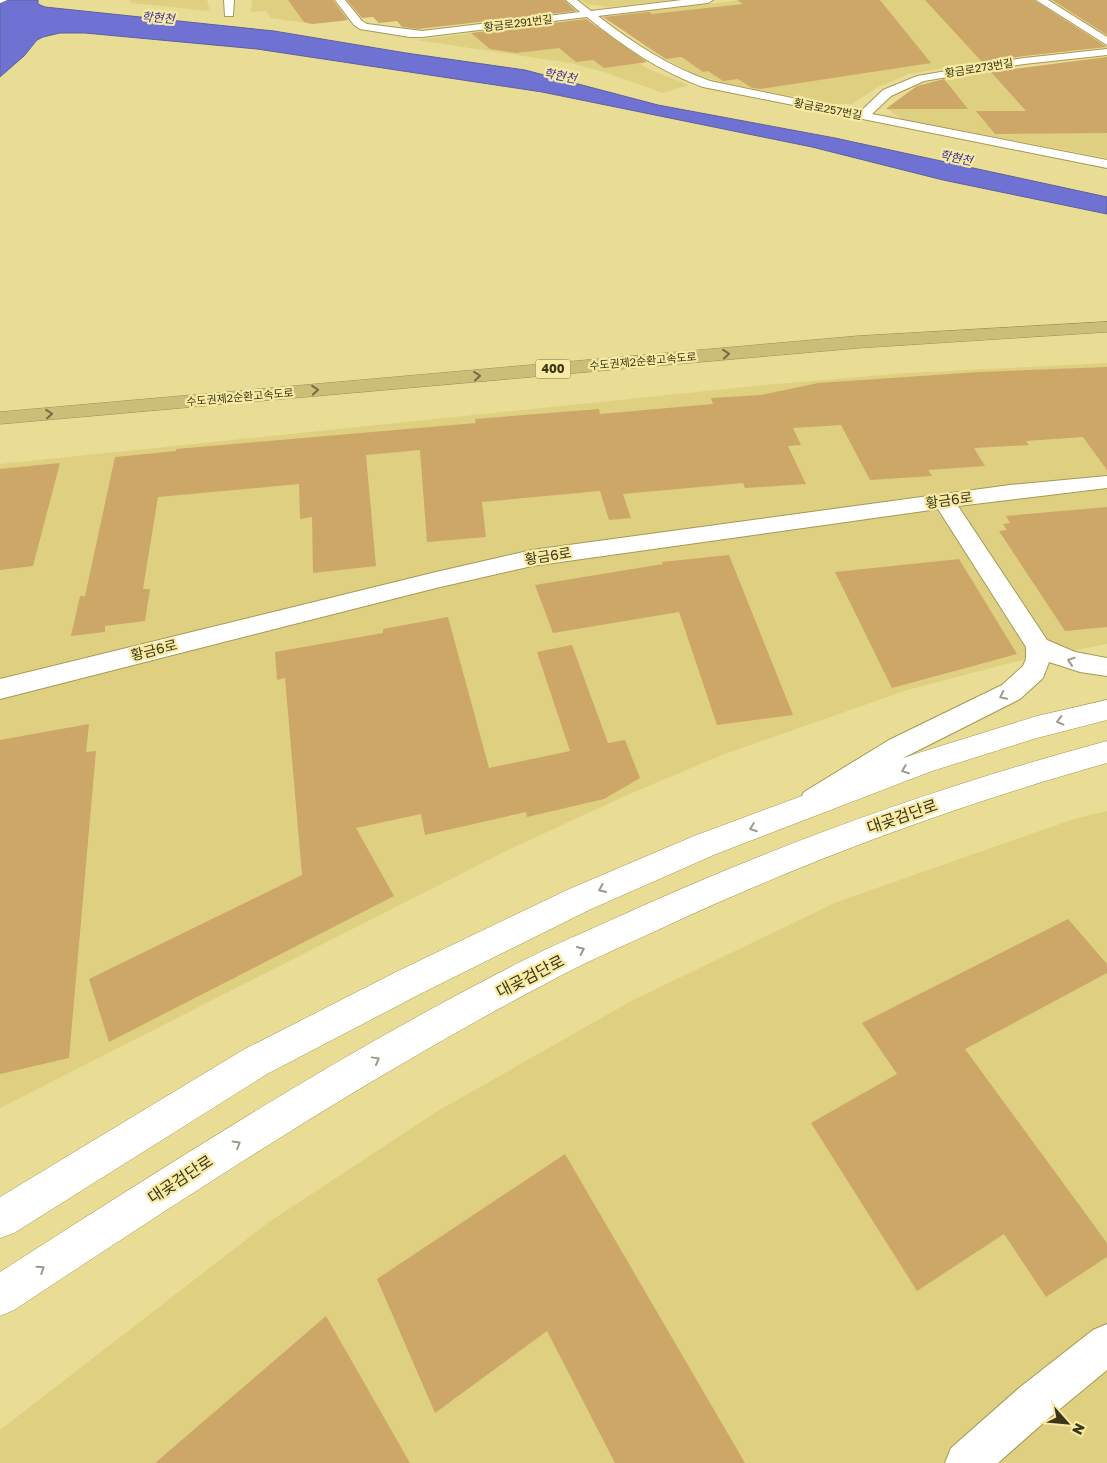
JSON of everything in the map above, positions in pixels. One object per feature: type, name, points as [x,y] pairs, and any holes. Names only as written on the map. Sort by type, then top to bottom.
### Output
[{"type":"highway","name":"수도권제2순환고속도로","points":[[0,401],[809,331],[1016,316],[1107,313]]},
{"type":"highway","name":"수도권제2순환고속도로","points":[[0,418],[848,343],[1107,327]]},
{"type":"main road","points":[[0,1219],[256,1062],[410,982],[578,900],[705,845],[925,762],[1037,727],[1107,710]]},
{"type":"main road","name":"대곶검단로","points":[[0,1296],[193,1170],[352,1073],[535,972],[726,883],[901,814],[1107,752]]},
{"type":"street","points":[[229,0],[229,14]]},
{"type":"street","name":"황금로291번길","points":[[340,0],[358,23],[364,27],[410,34],[708,0]]},
{"type":"street","name":"황금로257번길","points":[[571,0],[657,64],[693,80],[726,89],[1062,157],[1107,164]]},
{"type":"street","points":[[1041,0],[1107,42]]},
{"type":"street","name":"황금로273번길","points":[[863,116],[886,93],[920,78],[1024,61],[1107,52]]},
{"type":"street","name":"황금6로","points":[[0,689],[436,580],[532,558],[944,501],[1107,482]]},
{"type":"street","points":[[944,501],[1038,646],[1054,655],[1076,663],[1107,667]]},
{"type":"street","points":[[792,813],[898,748],[1011,692],[1034,671],[1038,659],[1038,646]]},
{"type":"street","points":[[966,1463],[1034,1403],[1107,1344]]},
{"type":"shaded area","points":[[0,0],[38,0],[38,4],[45,7],[274,31],[525,70],[658,105],[835,138],[1107,197],[1107,214],[943,180],[812,147],[542,92],[257,49],[85,33],[60,33],[37,40],[24,56],[0,77]]},
{"type":"shaded area","points":[[130,0],[207,0],[210,11],[131,3]]},
{"type":"shaded area","points":[[252,0],[329,0],[344,21],[313,24],[271,18],[266,11],[251,12]]},
{"type":"shaded area","points":[[582,0],[670,0],[609,7],[587,4]]},
{"type":"shaded area","points":[[743,0],[1031,0],[1048,53],[984,61],[909,74],[878,87],[852,104],[833,104],[728,84],[694,74],[653,52],[612,22],[622,14]]},
{"type":"shaded area","points":[[563,22],[629,56],[648,69],[689,85],[663,93],[604,72],[570,63],[416,40]]},
{"type":"shaded area","points":[[1098,58],[1107,59],[1107,158],[902,119],[886,108],[908,92],[925,85],[980,74]]},
{"type":"shaded area","points":[[1107,363],[1107,644],[1010,663],[907,690],[722,755],[625,796],[508,850],[0,1108],[0,464],[764,385],[907,373]]},
{"type":"shaded area","points":[[1107,811],[1107,1463],[0,1463],[0,1430],[269,1222],[436,1112],[631,1001],[837,902],[1074,819]]},
{"type":"building","points":[[288,0],[333,0],[348,20],[312,24],[304,22]]},
{"type":"building","points":[[347,0],[564,0],[576,11],[418,29],[402,27],[397,21],[379,23],[373,17],[362,18]]},
{"type":"building","points":[[737,0],[880,0],[931,63],[761,89],[752,88],[738,79],[723,81],[708,71],[703,72],[682,57],[666,59],[603,17],[649,12],[652,14],[743,4]]},
{"type":"building","points":[[925,0],[1034,0],[1107,47],[1024,56],[983,63]]},
{"type":"building","points":[[1052,0],[1107,0],[1107,35]]},
{"type":"building","points":[[586,19],[647,62],[604,68],[593,60],[576,62],[559,48],[516,53],[490,49],[471,33]]},
{"type":"building","points":[[1107,57],[1107,133],[995,134],[976,111],[1026,111],[991,72]]},
{"type":"building","points":[[944,79],[968,109],[886,109],[917,86]]},
{"type":"building","points":[[1107,367],[1107,470],[1083,437],[1026,441],[1029,445],[974,448],[985,466],[928,470],[932,476],[870,480],[841,425],[793,428],[801,445],[788,446],[806,484],[745,488],[743,483],[623,494],[631,518],[609,520],[600,491],[482,502],[486,537],[427,542],[420,450],[366,455],[376,566],[313,573],[312,517],[300,519],[299,484],[158,497],[143,589],[150,589],[145,621],[105,626],[105,632],[71,636],[80,596],[85,596],[115,457],[176,451],[176,449],[476,423],[475,419],[599,409],[600,414],[713,404],[711,398],[761,395],[818,383],[979,372]]},
{"type":"building","points":[[60,463],[33,566],[0,570],[0,469]]},
{"type":"building","points":[[1107,507],[1107,627],[1065,631],[999,531],[1007,530],[1003,524],[1010,523],[1006,516]]},
{"type":"building","points":[[729,555],[793,715],[717,725],[679,612],[553,633],[535,585],[663,564],[662,562]]},
{"type":"building","points":[[959,559],[1017,654],[892,688],[835,572]]},
{"type":"building","points":[[448,617],[489,768],[570,751],[537,652],[572,645],[608,743],[625,740],[640,778],[604,799],[527,817],[526,812],[425,835],[421,814],[356,828],[394,896],[109,1042],[89,979],[302,875],[285,678],[277,680],[275,652],[383,633],[383,629]]},
{"type":"building","points":[[89,724],[86,752],[96,751],[69,1058],[0,1074],[0,740]]},
{"type":"building","points":[[1068,919],[1107,964],[1107,973],[965,1049],[1107,1243],[1107,1257],[1046,1297],[1004,1234],[917,1291],[811,1123],[897,1074],[862,1023]]},
{"type":"building","points":[[565,1154],[745,1463],[615,1463],[547,1331],[435,1413],[377,1279]]},
{"type":"building","points":[[326,1316],[410,1463],[155,1463]]},
{"type":"water label","name":"학현천","points":[[158,18]]},
{"type":"water label","name":"학현천","points":[[560,76]]},
{"type":"water label","name":"학현천","points":[[956,158]]}]
